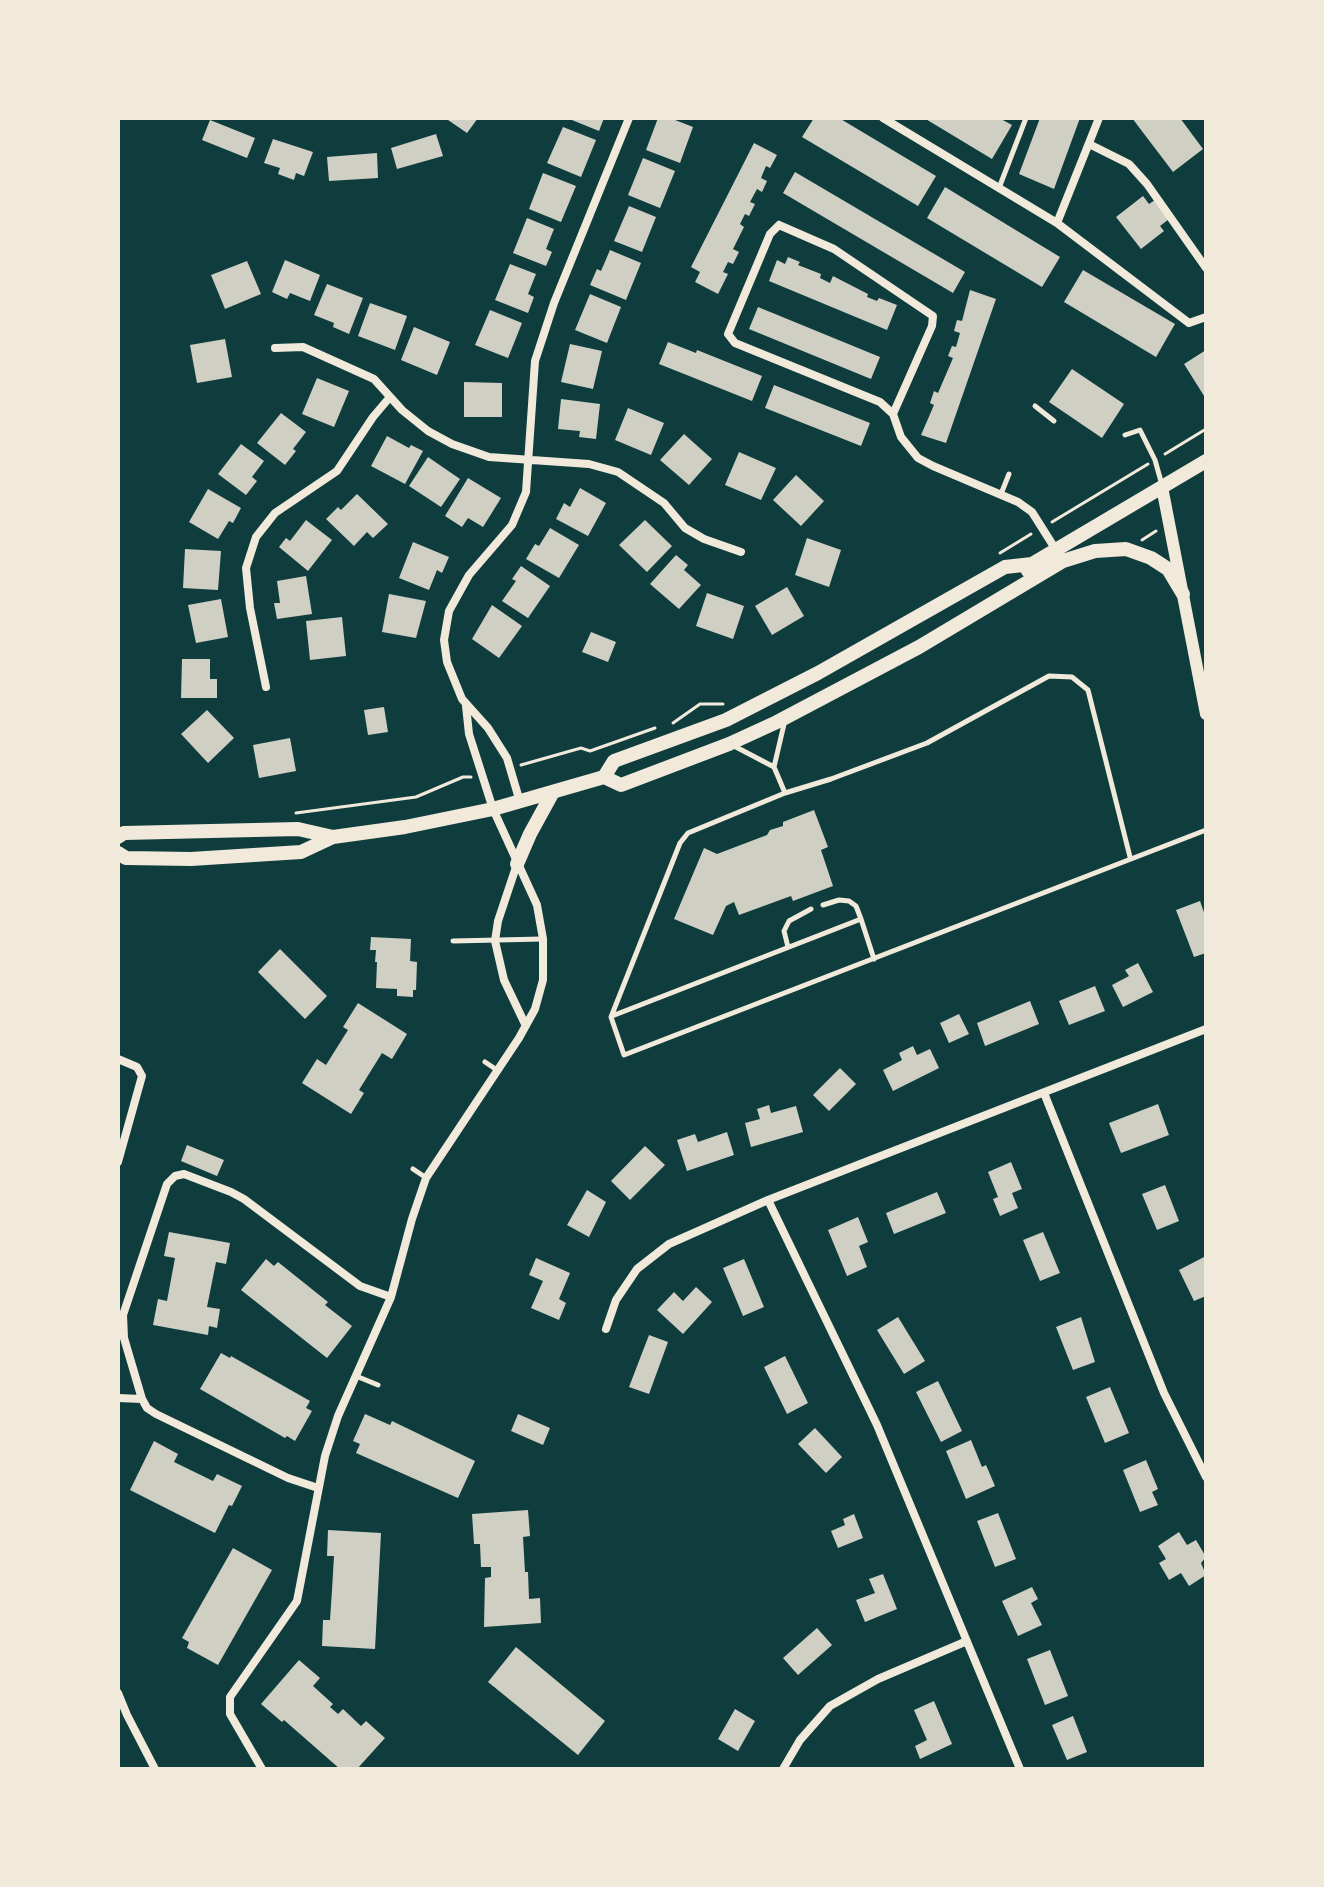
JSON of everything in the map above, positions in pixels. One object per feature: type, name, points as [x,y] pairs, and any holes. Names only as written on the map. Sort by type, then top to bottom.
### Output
[{"type":"main road","points":[[604,777],[614,761],[726,720],[832,666],[1005,567],[1032,564],[1206,461]]},
{"type":"main road","points":[[118,853],[126,858],[146,858],[260,856],[301,852],[333,837],[405,827],[493,809],[604,777],[621,785],[729,744],[785,718],[919,647],[1063,561],[1095,551],[1126,549],[1151,558],[1168,569],[1183,594]]},
{"type":"main road","points":[[1014,591],[1032,564]]},
{"type":"main road","points":[[517,864],[553,792]]},
{"type":"main road","points":[[118,837],[124,833],[298,829],[333,837]]},
{"type":"street","points":[[262,1769],[233,1719],[229,1703],[232,1692],[297,1601],[318,1488],[338,1416],[391,1297],[426,1178],[535,1009],[543,980],[543,939],[537,905],[493,809],[469,734],[466,706],[447,662],[444,640],[449,611],[469,575],[512,525],[526,492],[535,361],[554,303],[629,118]]},
{"type":"street","points":[[883,118],[1057,223],[1189,323],[1206,317]]},
{"type":"street","points":[[1057,223],[1099,118]]},
{"type":"street","points":[[1089,144],[1129,164],[1147,184],[1206,268]]},
{"type":"street","points":[[893,414],[932,326],[933,316],[834,249],[779,225],[770,234],[728,334],[735,343],[880,402],[893,414],[901,437],[918,458],[1001,494],[1032,512],[1056,550]]},
{"type":"street","points":[[275,348],[303,347],[374,379],[402,410],[428,431],[452,444],[489,457],[589,464],[618,472],[664,503],[685,528],[704,539],[741,552]]},
{"type":"street","points":[[266,687],[250,608],[246,568],[256,537],[275,513],[337,471],[390,397]]},
{"type":"street","points":[[1162,487],[1206,714]]},
{"type":"street","points":[[466,706],[488,728],[507,758],[520,802]]},
{"type":"street","points":[[517,864],[498,921],[495,941],[504,980],[525,1024]]},
{"type":"street","points":[[606,1329],[616,1300],[637,1269],[669,1244],[768,1200],[1206,1029]]},
{"type":"street","points":[[118,1059],[137,1067],[142,1076],[118,1162]]},
{"type":"street","points":[[1044,1093],[1164,1393],[1206,1477]]},
{"type":"street","points":[[318,1488],[306,1486],[156,1414],[147,1408],[142,1399],[124,1338],[123,1315],[162,1194],[175,1176],[184,1174],[244,1199],[360,1286],[391,1297]]},
{"type":"street","points":[[768,1200],[877,1425],[1020,1769]]},
{"type":"street","points":[[118,1398],[142,1399]]},
{"type":"street","points":[[783,1769],[800,1740],[830,1706],[878,1679],[967,1641]]},
{"type":"street","points":[[118,1693],[155,1769]]},
{"type":"lane","points":[[999,188],[1026,118]]},
{"type":"lane","points":[[1035,406],[1054,421]]},
{"type":"lane","points":[[1125,435],[1140,430],[1155,460],[1162,487]]},
{"type":"lane","points":[[1001,494],[1009,474]]},
{"type":"lane","points":[[1130,857],[1088,690],[1072,677],[1049,676],[927,743],[785,793],[688,833],[680,843],[611,1017],[624,1055],[1206,830]]},
{"type":"lane","points":[[785,718],[774,767],[785,793]]},
{"type":"lane","points":[[729,744],[774,767]]},
{"type":"lane","points":[[823,905],[839,900],[856,906],[874,959]]},
{"type":"lane","points":[[788,947],[784,931],[789,921],[811,909]]},
{"type":"lane","points":[[611,1017],[861,919]]},
{"type":"lane","points":[[453,941],[543,939]]},
{"type":"lane","points":[[485,1062],[497,1070]]},
{"type":"lane","points":[[413,1169],[426,1178]]},
{"type":"lane","points":[[356,1376],[378,1385]]},
{"type":"path","points":[[990,559],[1206,429]]},
{"type":"path","points":[[1136,544],[1154,532],[1150,528]]},
{"type":"path","points":[[510,768],[581,748],[590,751],[674,722],[700,704],[723,704]]},
{"type":"path","points":[[287,814],[416,797],[463,777],[482,777]]},
{"type":"building","points":[[478,118],[467,133],[448,120]]},
{"type":"building","points":[[567,118],[604,118],[599,131]]},
{"type":"building","points":[[658,118],[670,118],[693,127],[680,163],[646,150]]},
{"type":"building","points":[[814,118],[839,118],[936,176],[918,206],[802,137]]},
{"type":"building","points":[[924,118],[999,118],[1012,125],[992,159]]},
{"type":"building","points":[[1040,118],[1080,118],[1054,189],[1019,174]]},
{"type":"building","points":[[1132,118],[1180,118],[1203,149],[1173,172]]},
{"type":"building","points":[[210,120],[255,138],[247,158],[202,140]]},
{"type":"building","points":[[563,127],[596,140],[581,177],[547,163]]},
{"type":"building","points":[[436,134],[443,156],[397,169],[391,148]]},
{"type":"building","points":[[273,139],[313,152],[304,176],[296,173],[294,180],[278,174],[280,168],[264,163]]},
{"type":"building","points":[[754,143],[777,155],[770,168],[766,166],[761,178],[767,181],[762,192],[757,189],[750,202],[755,204],[740,224],[744,227],[733,249],[739,252],[733,264],[728,262],[723,272],[728,274],[718,294],[695,282],[700,272],[691,267]]},
{"type":"building","points":[[377,153],[378,178],[329,181],[327,157]]},
{"type":"building","points":[[643,158],[675,171],[660,208],[628,195]]},
{"type":"building","points":[[795,172],[965,272],[953,293],[783,193]]},
{"type":"building","points":[[543,173],[576,186],[561,222],[529,209]]},
{"type":"building","points":[[945,187],[1060,257],[1042,287],[927,218]]},
{"type":"building","points":[[1143,196],[1149,204],[1155,200],[1169,219],[1160,226],[1164,231],[1141,249],[1116,217]]},
{"type":"building","points":[[629,206],[656,217],[642,252],[614,241]]},
{"type":"building","points":[[527,218],[554,229],[546,249],[552,252],[546,266],[513,253]]},
{"type":"building","points":[[610,250],[641,263],[626,300],[590,285],[597,269],[601,271]]},
{"type":"building","points":[[788,257],[800,262],[798,265],[821,274],[820,278],[830,283],[833,276],[868,294],[867,297],[897,305],[887,330],[769,281],[777,260],[785,264]]},
{"type":"building","points":[[285,260],[320,275],[310,301],[290,293],[287,299],[272,292]]},
{"type":"building","points":[[247,261],[261,294],[225,309],[211,275]]},
{"type":"building","points":[[510,264],[536,274],[528,294],[534,297],[528,313],[495,300]]},
{"type":"building","points":[[1083,270],[1175,324],[1156,357],[1064,302]]},
{"type":"building","points":[[327,284],[363,298],[349,334],[333,327],[334,323],[314,315]]},
{"type":"building","points":[[970,290],[996,299],[946,443],[921,435],[934,405],[930,403],[934,391],[938,393],[953,358],[948,356],[952,346],[956,347],[960,333],[954,331],[957,320],[962,321]]},
{"type":"building","points":[[590,294],[621,307],[607,343],[575,330]]},
{"type":"building","points":[[370,303],[407,316],[395,350],[358,336]]},
{"type":"building","points":[[758,307],[880,357],[871,379],[749,329]]},
{"type":"building","points":[[490,310],[522,323],[508,358],[475,345]]},
{"type":"building","points":[[414,327],[450,342],[437,375],[401,360]]},
{"type":"building","points":[[225,339],[232,377],[197,383],[190,345]]},
{"type":"building","points":[[668,342],[762,376],[752,401],[659,364]]},
{"type":"building","points":[[570,344],[602,351],[593,389],[561,382]]},
{"type":"building","points":[[1206,350],[1206,399],[1184,364]]},
{"type":"building","points":[[1072,369],[1124,404],[1102,438],[1049,402]]},
{"type":"building","points":[[317,378],[349,391],[334,427],[302,414]]},
{"type":"building","points":[[464,382],[502,383],[502,417],[464,417]]},
{"type":"building","points":[[774,385],[870,423],[861,446],[765,408]]},
{"type":"building","points":[[561,399],[600,404],[596,439],[579,437],[580,431],[558,429]]},
{"type":"building","points":[[628,408],[664,423],[651,455],[615,440]]},
{"type":"building","points":[[281,413],[306,432],[285,465],[257,443]]},
{"type":"building","points":[[684,434],[712,459],[689,485],[660,460]]},
{"type":"building","points":[[387,436],[409,448],[411,445],[423,451],[405,484],[371,466]]},
{"type":"building","points":[[241,444],[264,461],[252,477],[257,481],[246,495],[218,474]]},
{"type":"building","points":[[739,452],[776,468],[761,500],[725,485]]},
{"type":"building","points":[[428,457],[460,479],[441,507],[409,486]]},
{"type":"building","points":[[796,475],[824,501],[801,526],[773,500]]},
{"type":"building","points":[[468,478],[501,498],[483,527],[468,518],[462,527],[445,516]]},
{"type":"building","points":[[580,488],[606,503],[588,536],[556,519],[564,503],[570,507]]},
{"type":"building","points":[[208,489],[241,508],[233,523],[229,521],[218,539],[189,522]]},
{"type":"building","points":[[357,494],[388,524],[373,538],[367,532],[354,546],[326,519],[338,507],[341,510]]},
{"type":"building","points":[[306,520],[332,540],[308,571],[279,547],[286,538],[290,541]]},
{"type":"building","points":[[645,520],[672,546],[647,572],[619,545]]},
{"type":"building","points":[[550,528],[579,545],[559,578],[526,559]]},
{"type":"building","points":[[807,538],[841,550],[829,587],[795,575]]},
{"type":"building","points":[[413,542],[449,557],[442,573],[437,570],[429,590],[399,578]]},
{"type":"building","points":[[185,549],[221,551],[218,590],[183,588]]},
{"type":"building","points":[[676,555],[688,565],[684,570],[701,585],[679,609],[650,584]]},
{"type":"building","points":[[521,566],[550,586],[528,618],[502,601],[516,581],[512,579]]},
{"type":"building","points":[[306,576],[312,614],[277,619],[274,603],[280,603],[277,581]]},
{"type":"building","points":[[787,587],[804,616],[772,635],[755,606]]},
{"type":"building","points":[[707,593],[744,606],[733,639],[696,626]]},
{"type":"building","points":[[389,594],[426,601],[416,638],[382,632]]},
{"type":"building","points":[[221,599],[228,637],[196,643],[188,605]]},
{"type":"building","points":[[492,605],[522,626],[499,658],[472,639]]},
{"type":"building","points":[[342,617],[346,656],[310,660],[306,621]]},
{"type":"building","points":[[591,632],[616,642],[608,662],[582,652]]},
{"type":"building","points":[[182,659],[210,659],[210,679],[217,679],[217,698],[181,698]]},
{"type":"building","points":[[384,707],[388,732],[368,735],[364,710]]},
{"type":"building","points":[[207,710],[234,738],[208,763],[181,734]]},
{"type":"building","points":[[290,738],[296,771],[259,778],[253,745]]},
{"type":"building","points":[[814,810],[828,847],[821,850],[833,886],[793,901],[791,896],[739,915],[734,902],[726,906],[713,935],[674,919],[704,848],[717,854],[767,835],[770,830],[783,826],[783,822]]},
{"type":"building","points":[[1200,901],[1206,918],[1206,953],[1194,957],[1176,910]]},
{"type":"building","points":[[371,937],[411,939],[410,961],[417,962],[413,997],[397,996],[397,989],[376,988],[376,950],[370,950]]},
{"type":"building","points":[[280,949],[327,996],[305,1019],[258,972]]},
{"type":"building","points":[[1138,963],[1153,992],[1123,1007],[1112,985],[1129,976],[1125,970]]},
{"type":"building","points":[[1095,986],[1105,1011],[1069,1025],[1059,1001]]},
{"type":"building","points":[[1030,1001],[1039,1024],[985,1046],[977,1023]]},
{"type":"building","points":[[358,1003],[407,1034],[392,1059],[382,1053],[359,1090],[364,1093],[351,1114],[302,1083],[317,1059],[326,1065],[348,1030],[343,1027]]},
{"type":"building","points":[[959,1014],[969,1034],[949,1043],[940,1023]]},
{"type":"building","points":[[913,1046],[917,1055],[930,1049],[939,1068],[893,1091],[883,1070],[902,1060],[899,1053]]},
{"type":"building","points":[[840,1068],[856,1084],[829,1111],[813,1095]]},
{"type":"building","points":[[1158,1104],[1169,1135],[1121,1153],[1109,1123]]},
{"type":"building","points":[[769,1105],[771,1113],[796,1106],[803,1132],[751,1147],[745,1123],[760,1119],[757,1109]]},
{"type":"building","points":[[727,1132],[734,1155],[687,1171],[677,1140],[695,1134],[698,1142]]},
{"type":"building","points":[[187,1145],[224,1160],[217,1176],[181,1161]]},
{"type":"building","points":[[645,1146],[665,1165],[630,1200],[611,1181]]},
{"type":"building","points":[[1011,1162],[1022,1189],[1012,1193],[1018,1208],[1000,1216],[993,1199],[998,1197],[988,1172]]},
{"type":"building","points":[[1165,1185],[1179,1221],[1157,1230],[1142,1194]]},
{"type":"building","points":[[587,1190],[606,1202],[589,1237],[567,1225]]},
{"type":"building","points":[[937,1192],[946,1213],[894,1234],[886,1213]]},
{"type":"building","points":[[858,1217],[868,1242],[859,1246],[867,1267],[847,1276],[828,1230]]},
{"type":"building","points":[[169,1232],[230,1243],[226,1264],[216,1262],[207,1307],[220,1309],[217,1328],[209,1326],[208,1335],[153,1325],[158,1299],[167,1301],[175,1258],[164,1256]]},
{"type":"building","points":[[1043,1232],[1060,1273],[1040,1281],[1023,1240]]},
{"type":"building","points":[[1206,1256],[1206,1296],[1194,1301],[1179,1270]]},
{"type":"building","points":[[536,1258],[570,1273],[559,1299],[566,1303],[559,1320],[531,1308],[543,1281],[529,1275]]},
{"type":"building","points":[[266,1259],[274,1266],[278,1262],[328,1302],[325,1305],[352,1326],[327,1358],[241,1290]]},
{"type":"building","points":[[744,1259],[764,1307],[743,1316],[723,1268]]},
{"type":"building","points":[[696,1287],[712,1302],[683,1334],[657,1310],[674,1292],[683,1301]]},
{"type":"building","points":[[898,1317],[925,1361],[904,1374],[877,1330]]},
{"type":"building","points":[[1081,1317],[1095,1362],[1073,1370],[1056,1327]]},
{"type":"building","points":[[649,1335],[668,1342],[649,1394],[629,1387]]},
{"type":"building","points":[[221,1353],[310,1401],[306,1408],[312,1411],[295,1441],[200,1389]]},
{"type":"building","points":[[785,1356],[808,1403],[787,1414],[764,1367]]},
{"type":"building","points":[[938,1381],[962,1431],[941,1442],[916,1392]]},
{"type":"building","points":[[1110,1387],[1129,1433],[1105,1443],[1086,1397]]},
{"type":"building","points":[[365,1414],[390,1425],[392,1421],[475,1461],[458,1498],[356,1453],[360,1444],[353,1441]]},
{"type":"building","points":[[518,1414],[550,1428],[543,1445],[511,1431]]},
{"type":"building","points":[[815,1428],[842,1457],[826,1473],[798,1444]]},
{"type":"building","points":[[971,1440],[982,1467],[986,1465],[995,1486],[966,1499],[946,1451]]},
{"type":"building","points":[[154,1441],[178,1454],[174,1462],[213,1481],[217,1474],[242,1486],[215,1533],[130,1490]]},
{"type":"building","points":[[1146,1460],[1158,1489],[1152,1492],[1158,1505],[1140,1512],[1123,1470]]},
{"type":"building","points":[[528,1510],[530,1536],[523,1537],[525,1572],[528,1572],[529,1599],[540,1598],[541,1623],[484,1627],[485,1578],[491,1577],[491,1567],[481,1567],[480,1544],[474,1544],[472,1514]]},
{"type":"building","points":[[998,1513],[1016,1559],[995,1567],[977,1521]]},
{"type":"building","points":[[854,1514],[863,1538],[838,1548],[831,1531],[845,1525],[843,1519]]},
{"type":"building","points":[[328,1530],[381,1533],[375,1649],[322,1646],[323,1620],[330,1620],[334,1556],[327,1556]]},
{"type":"building","points":[[1179,1532],[1187,1545],[1196,1540],[1206,1557],[1201,1563],[1206,1575],[1189,1586],[1181,1573],[1169,1580],[1159,1563],[1166,1559],[1158,1546]]},
{"type":"building","points":[[233,1548],[272,1570],[218,1665],[187,1648],[189,1642],[182,1638]]},
{"type":"building","points":[[883,1574],[897,1609],[865,1622],[856,1600],[875,1593],[869,1579]]},
{"type":"building","points":[[1032,1587],[1038,1599],[1031,1603],[1042,1625],[1018,1636],[1002,1601]]},
{"type":"building","points":[[817,1628],[832,1645],[798,1675],[783,1658]]},
{"type":"building","points":[[516,1647],[605,1721],[578,1755],[488,1682]]},
{"type":"building","points":[[1050,1650],[1068,1696],[1045,1705],[1027,1659]]},
{"type":"building","points":[[299,1660],[320,1678],[313,1686],[333,1704],[330,1707],[338,1714],[343,1709],[361,1726],[366,1721],[385,1738],[357,1769],[340,1769],[261,1704]]},
{"type":"building","points":[[934,1701],[952,1744],[920,1759],[915,1746],[927,1740],[914,1710]]},
{"type":"building","points":[[735,1709],[755,1721],[738,1751],[718,1739]]},
{"type":"building","points":[[1073,1716],[1087,1752],[1067,1760],[1052,1725]]}]
